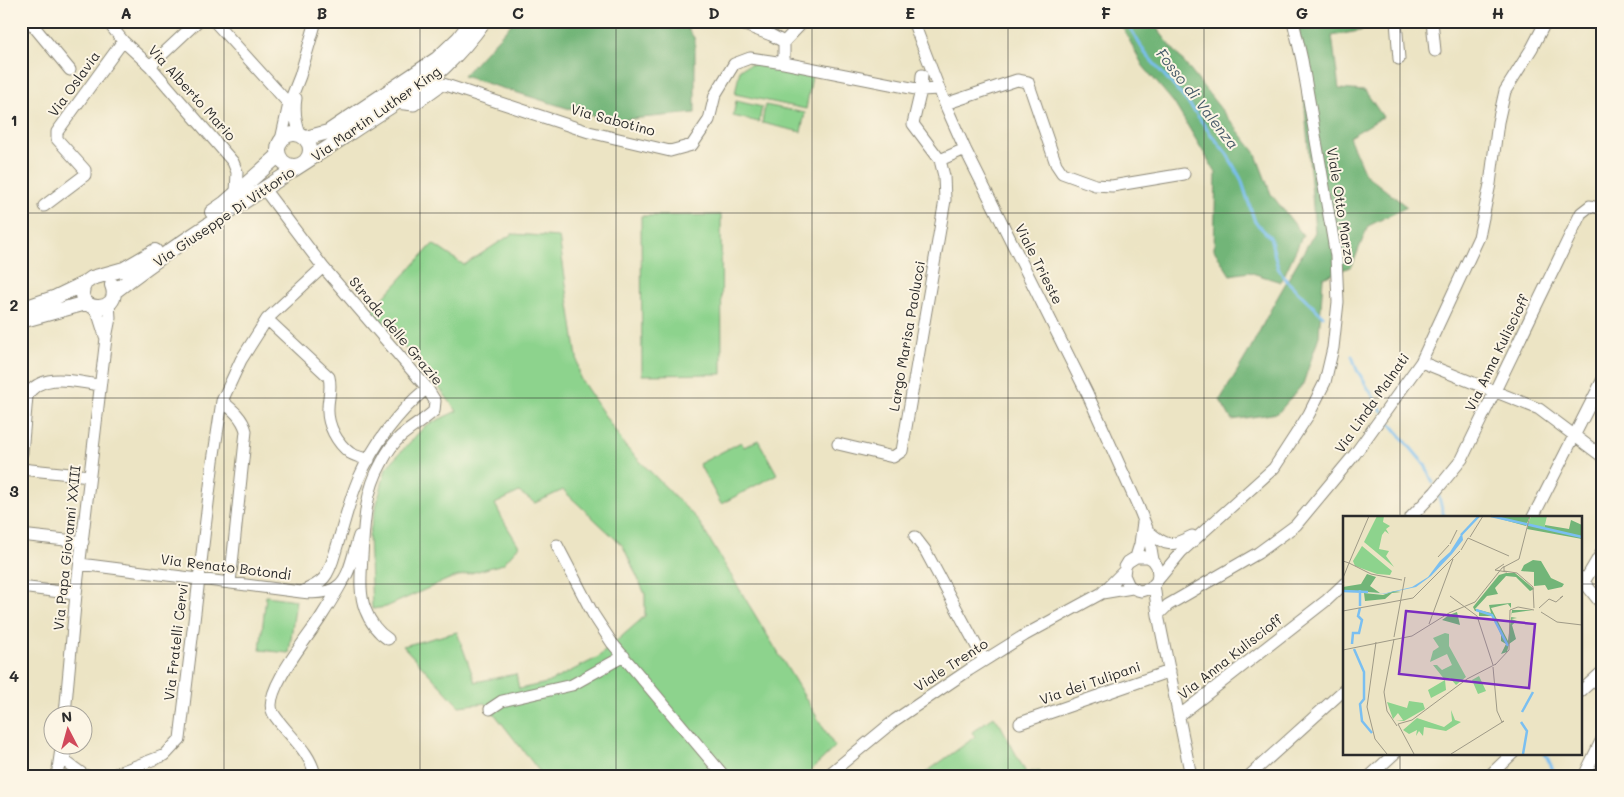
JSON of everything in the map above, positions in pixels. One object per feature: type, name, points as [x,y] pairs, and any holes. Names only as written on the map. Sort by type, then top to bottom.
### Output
[{"type":"main road","name":"Via Martin Luther King","points":[[303,136],[318,136],[328,132],[437,59],[459,38],[472,21]]},
{"type":"main road","name":"Via Martin Luther King","points":[[303,164],[395,103],[444,67],[466,45],[484,21]]},
{"type":"main road","points":[[279,155],[281,140],[290,134],[303,136]]},
{"type":"main road","name":"Via Martin Luther King","points":[[303,136],[311,147],[310,156],[303,164]]},
{"type":"main road","name":"Via Giuseppe Di Vittorio","points":[[21,309],[56,297],[92,278],[124,269],[145,258],[225,203],[279,155],[284,163],[289,165],[299,166],[303,164]]},
{"type":"main road","name":"Via Giuseppe Di Vittorio","points":[[21,321],[90,305],[102,307],[169,252],[303,164]]},
{"type":"main road","points":[[100,277],[108,280],[111,284],[111,298]]},
{"type":"main road","points":[[85,283],[82,295],[90,305]]},
{"type":"street","points":[[33,21],[31,23],[70,70]]},
{"type":"street","name":"Via Alberto Mario","points":[[106,21],[123,41],[150,66],[233,162],[236,172],[236,193]]},
{"type":"street","points":[[150,66],[198,21]]},
{"type":"street","points":[[214,21],[289,104]]},
{"type":"street","points":[[281,140],[289,104],[300,76],[316,21]]},
{"type":"street","points":[[734,21],[784,42]]},
{"type":"street","points":[[804,21],[784,42],[784,63],[921,90],[939,89]]},
{"type":"street","name":"Viale Trieste","points":[[913,21],[965,150],[1087,393],[1143,518],[1148,531],[1153,561]]},
{"type":"street","name":"Viale Otto Marzo","points":[[1156,582],[1181,552],[1274,468],[1309,414],[1325,382],[1333,348],[1338,302],[1336,256],[1302,60],[1293,21]]},
{"type":"street","points":[[1396,21],[1399,59]]},
{"type":"street","points":[[1432,21],[1435,50]]},
{"type":"street","name":"Via Linda Malnati","points":[[1158,612],[1258,553],[1296,525],[1355,454],[1420,362],[1479,237],[1490,184],[1498,122],[1505,91],[1532,48],[1546,21]]},
{"type":"street","name":"Via Oslavia","points":[[44,206],[85,175],[85,170],[57,139],[57,132],[123,41]]},
{"type":"street","name":"Via Sabotino","points":[[395,103],[414,105],[443,84],[589,132],[670,151],[692,145],[709,120],[715,95],[734,64],[750,58],[784,63]]},
{"type":"street","points":[[921,90],[922,75],[927,59]]},
{"type":"street","points":[[905,87],[922,75]]},
{"type":"street","points":[[300,76],[294,108],[295,121],[303,136]]},
{"type":"street","points":[[945,104],[1017,80],[1028,82],[1056,164],[1062,173],[1095,185],[1112,186],[1184,174]]},
{"type":"street","name":"Largo Marisa Paolucci","points":[[838,444],[893,457],[902,451],[945,200],[944,176],[940,160],[913,124],[921,90]]},
{"type":"street","points":[[940,160],[965,150]]},
{"type":"street","name":"Strada delle Grazie","points":[[264,189],[322,266],[435,401],[434,411],[400,437],[388,452],[380,466],[368,499],[364,520],[360,576],[362,595],[365,608],[372,622],[379,633],[388,639]]},
{"type":"street","name":"Via Anna Kuliscioff","points":[[1412,516],[1462,459],[1581,213],[1590,206],[1603,210]]},
{"type":"street","name":"Via Fratelli Cervi","points":[[110,776],[165,755],[180,739],[222,401],[241,360],[267,320],[322,266]]},
{"type":"street","name":"Via Papa Giovanni XXIII","points":[[66,704],[76,594],[111,298]]},
{"type":"street","name":"Via Papa Giovanni XXIII","points":[[90,305],[99,317],[106,338]]},
{"type":"street","points":[[267,320],[329,378],[331,386],[328,409],[332,430],[351,453],[368,460]]},
{"type":"street","points":[[1420,362],[1539,409],[1603,458]]},
{"type":"street","points":[[1535,516],[1603,379]]},
{"type":"street","points":[[22,453],[26,396],[30,389],[37,384],[54,380],[100,385]]},
{"type":"street","name":"Via Renato Botondi","points":[[80,564],[301,592],[311,588],[324,578],[333,559],[358,480],[368,460],[396,417],[426,388]]},
{"type":"street","points":[[222,401],[238,415],[246,431],[230,583]]},
{"type":"street","points":[[21,469],[90,476]]},
{"type":"street","points":[[1136,557],[1140,544],[1143,518]]},
{"type":"street","name":"Strada delle Grazie","points":[[315,776],[310,761],[272,711],[271,700],[283,672],[341,584],[348,570],[364,520]]},
{"type":"street","points":[[1148,531],[1159,540],[1168,544],[1177,544],[1205,530]]},
{"type":"street","points":[[21,535],[83,542]]},
{"type":"street","points":[[915,537],[925,550],[984,660]]},
{"type":"street","points":[[557,544],[593,614],[612,643],[724,776]]},
{"type":"street","points":[[1603,550],[1582,582],[1603,606]]},
{"type":"street","name":"Viale Otto Marzo","points":[[1153,561],[1181,552]]},
{"type":"street","points":[[1158,612],[1127,583],[1124,571],[1128,562],[1136,557],[1148,557],[1153,561],[1158,570],[1156,582],[1158,612],[1191,776]]},
{"type":"street","name":"Viale Trento","points":[[827,776],[895,720],[984,660],[1102,593],[1124,571]]},
{"type":"street","points":[[1134,589],[1146,590],[1156,582]]},
{"type":"street","points":[[301,592],[318,594],[333,590],[341,584]]},
{"type":"street","name":"Via Anna Kuliscioff","points":[[1180,715],[1327,600],[1343,585]]},
{"type":"street","points":[[21,587],[76,594]]},
{"type":"street","name":"Viale Trento","points":[[1102,593],[1134,589]]},
{"type":"street","points":[[490,709],[502,701],[572,685],[624,656]]},
{"type":"street","name":"Via dei Tulipani","points":[[1020,723],[1170,671]]},
{"type":"street","points":[[1582,690],[1603,671]]},
{"type":"street","points":[[1249,776],[1343,691]]},
{"type":"street","points":[[1584,776],[1603,736]]},
{"type":"street","points":[[57,776],[56,769],[60,754]]},
{"type":"street","points":[[63,776],[66,762],[64,754]]},
{"type":"street","points":[[1370,776],[1394,754]]},
{"type":"street","points":[[1489,776],[1512,754]]},
{"type":"street","points":[[1593,758],[1594,776]]},
{"type":"street","points":[[66,762],[88,776]]},
{"type":"street","points":[[840,764],[846,776]]},
{"type":"green space","points":[[514,21],[682,21],[695,39],[695,113],[609,121],[463,76]]},
{"type":"green space","points":[[1119,21],[1151,21],[1255,152],[1271,194],[1303,235],[1281,282],[1249,272],[1230,275],[1214,250],[1216,173],[1174,103],[1143,66]]},
{"type":"green space","points":[[1298,21],[1396,21],[1396,24],[1332,36],[1339,89],[1365,91],[1383,117],[1349,137],[1365,174],[1407,207],[1368,226],[1352,266],[1323,278],[1319,336],[1303,384],[1278,413],[1232,420],[1220,400],[1315,232]]},
{"type":"green space","points":[[756,64],[812,76],[806,109],[735,94],[740,69]]},
{"type":"green space","points":[[736,101],[762,107],[759,122],[733,116]]},
{"type":"green space","points":[[765,105],[805,113],[801,132],[762,123]]},
{"type":"green space","points":[[721,215],[722,374],[642,375],[641,216]]},
{"type":"green space","points":[[512,234],[559,237],[580,378],[625,446],[697,519],[835,747],[805,776],[640,776],[636,771],[629,776],[543,776],[486,703],[459,706],[403,646],[457,632],[475,682],[516,674],[519,689],[547,683],[597,658],[645,616],[645,594],[623,546],[563,490],[535,503],[519,492],[495,504],[519,546],[503,564],[449,579],[386,607],[372,609],[369,535],[386,468],[425,426],[457,411],[372,310],[433,244],[464,265]]},
{"type":"green space","points":[[758,440],[777,474],[721,504],[699,464],[741,442],[744,447]]},
{"type":"green space","points":[[266,596],[296,600],[289,653],[260,650]]},
{"type":"green space","points":[[994,716],[1026,773],[1039,771],[1041,776],[921,776],[975,737],[972,732]]},
{"type":"waterway","name":"Fosso di Valenza","points":[[1126,21],[1145,53],[1190,105],[1227,154],[1241,179],[1255,222],[1270,237],[1278,268],[1287,281],[1323,316]]},
{"type":"waterway","name":"Fosso di Valenza","points":[[1352,356],[1357,370],[1382,411]]},
{"type":"waterway","name":"Fosso di Valenza","points":[[1389,422],[1425,465],[1433,483]]},
{"type":"waterway","name":"Fosso di Valenza","points":[[1439,497],[1444,516]]},
{"type":"waterway","name":"Fosso di Valenza","points":[[1545,754],[1556,776]]}]
